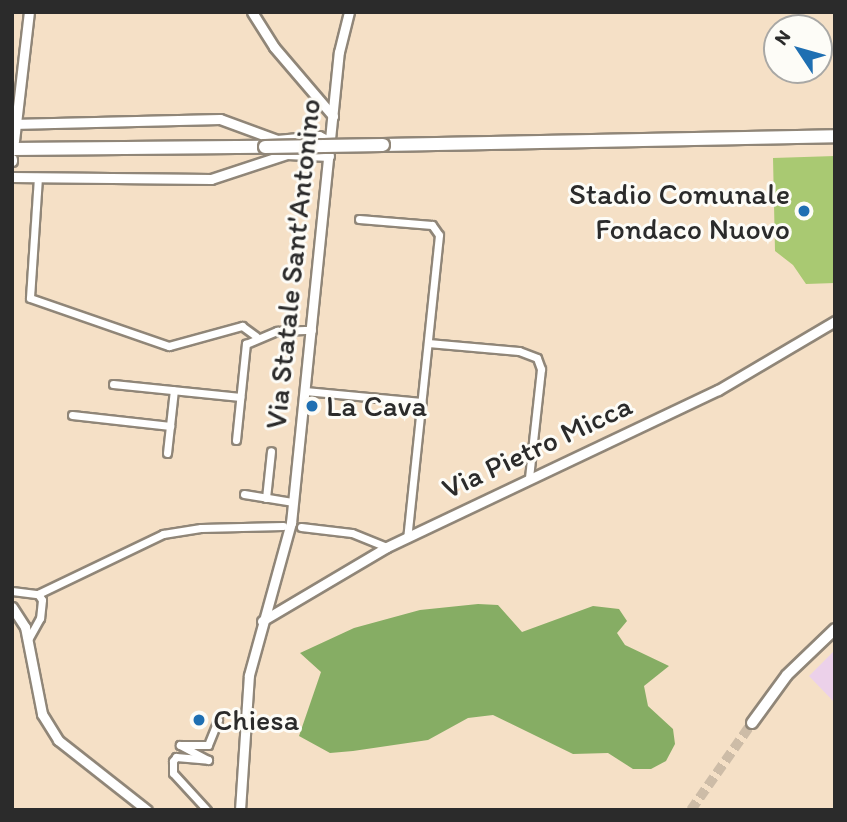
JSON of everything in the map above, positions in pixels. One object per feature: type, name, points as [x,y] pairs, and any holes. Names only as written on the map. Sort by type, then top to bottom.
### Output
[{"type":"highway","points":[[13,145],[383,145],[835,136]]},
{"type":"main road","points":[[752,723],[787,675],[835,629]]},
{"type":"street","points":[[13,145],[29,12]]},
{"type":"street","points":[[251,12],[274,47],[333,119],[315,137]]},
{"type":"street","name":"Via Statale Sant'Antonino","points":[[240,810],[248,676],[293,502],[342,37],[349,12]]},
{"type":"street","points":[[14,124],[220,120],[269,143],[315,137],[331,142]]},
{"type":"street","points":[[269,143],[272,159]]},
{"type":"street","points":[[12,177],[211,178],[288,154],[329,156]]},
{"type":"street","points":[[38,177],[30,298],[169,346],[242,326],[256,336]]},
{"type":"street","points":[[359,219],[427,224],[438,231],[407,537]]},
{"type":"street","name":"Via Pietro Micca","points":[[262,621],[387,547],[529,477],[718,390],[835,321]]},
{"type":"street","points":[[236,440],[244,349],[256,336],[312,330]]},
{"type":"street","points":[[428,343],[519,351],[537,358],[541,369],[529,477]]},
{"type":"street","points":[[113,384],[240,397]]},
{"type":"street","points":[[167,453],[174,390]]},
{"type":"street","points":[[305,391],[421,402]]},
{"type":"street","points":[[72,415],[170,426]]},
{"type":"street","points":[[266,498],[271,451]]},
{"type":"street","points":[[244,494],[293,502]]},
{"type":"street","points":[[12,591],[38,594],[109,556],[172,532],[288,527]]},
{"type":"street","points":[[301,527],[352,533],[387,547]]},
{"type":"street","points":[[28,640],[40,618],[38,594]]},
{"type":"street","points":[[12,607],[28,640],[42,714],[58,740],[147,810]]},
{"type":"street","points":[[207,810],[173,773],[173,761],[176,757],[208,760],[180,745],[208,745],[218,720]]},
{"type":"shaded area","points":[[835,650],[835,703],[809,676]]},
{"type":"green space","name":"Stadio Comunale Fondaco Nuovo","points":[[835,156],[835,283],[806,284],[793,265],[775,251],[773,158]]},
{"type":"green space","points":[[478,604],[498,605],[522,632],[593,606],[619,609],[627,621],[617,633],[625,645],[669,666],[644,686],[648,706],[673,729],[675,744],[666,761],[651,769],[633,769],[608,753],[573,754],[493,715],[468,718],[428,740],[353,751],[330,753],[299,736],[321,672],[300,653],[354,628],[420,610]]},
{"type":"tunnel","points":[[691,810],[752,723]]},
{"type":"place","name":"Stadio Comunale Fondaco Nuovo","points":[[804,211]]},
{"type":"place","name":"La Cava","points":[[312,406]]},
{"type":"place","name":"Chiesa","points":[[199,720]]}]
